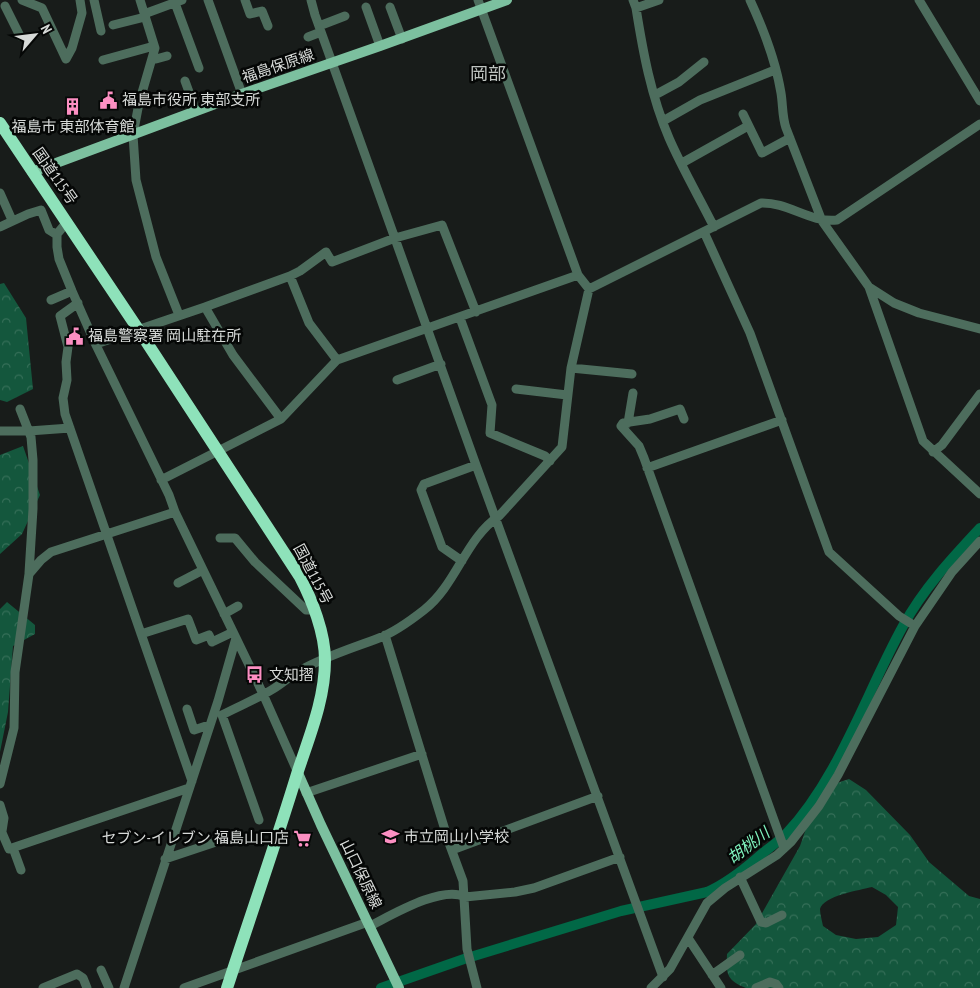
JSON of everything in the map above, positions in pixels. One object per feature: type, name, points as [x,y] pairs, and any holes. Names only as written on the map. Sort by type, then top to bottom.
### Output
[{"type":"highway","name":"国道115号","points":[[0,112],[67,222],[300,577],[315,610],[326,658],[320,706],[227,988]]},
{"type":"highway","name":"国道115号","points":[[0,123],[35,171]]},
{"type":"main road","name":"福島保原線","points":[[35,171],[242,94],[402,38],[479,5],[501,1]]},
{"type":"main road","name":"山口保原線","points":[[298,773],[399,988]]},
{"type":"street","points":[[17,0],[2,7],[20,36]]},
{"type":"street","points":[[22,0],[42,8],[66,58],[72,48],[82,14],[80,0]]},
{"type":"street","points":[[94,0],[101,31]]},
{"type":"street","points":[[208,0],[242,94]]},
{"type":"street","points":[[245,0],[250,14],[262,11],[268,26]]},
{"type":"street","points":[[311,0],[332,64],[476,465],[663,976]]},
{"type":"street","points":[[659,0],[634,4],[646,68],[669,138],[714,227]]},
{"type":"street","points":[[750,0],[765,33],[781,94],[783,118],[822,220],[869,287],[925,444],[980,494]]},
{"type":"street","points":[[919,0],[980,101]]},
{"type":"street","points":[[138,1],[154,46],[139,103],[133,135],[136,180],[161,274],[180,316]]},
{"type":"street","points":[[113,24],[144,15],[160,4],[178,2],[199,68]]},
{"type":"street","points":[[479,5],[578,276],[589,289]]},
{"type":"street","points":[[390,7],[402,38]]},
{"type":"street","points":[[366,8],[380,46]]},
{"type":"street","points":[[308,37],[344,16]]},
{"type":"street","points":[[103,60],[154,46]]},
{"type":"street","points":[[152,58],[156,59],[167,56]]},
{"type":"street","points":[[655,95],[679,82],[704,62]]},
{"type":"street","points":[[663,120],[700,100],[775,70]]},
{"type":"street","points":[[185,82],[196,111]]},
{"type":"street","points":[[743,114],[762,153],[790,138]]},
{"type":"street","points":[[589,289],[763,202],[822,220],[834,221],[841,219],[980,124]]},
{"type":"street","points":[[682,163],[748,126]]},
{"type":"street","points":[[0,193],[12,220]]},
{"type":"street","points":[[0,227],[12,220],[41,210],[49,230],[57,235]]},
{"type":"street","points":[[67,222],[59,229],[57,247],[72,291],[169,495],[175,512],[263,694],[298,773]]},
{"type":"street","points":[[96,344],[290,276],[326,252],[332,262],[395,238],[442,225],[476,312]]},
{"type":"street","points":[[704,232],[750,333],[829,552],[899,616],[914,626]]},
{"type":"street","points":[[290,276],[309,324],[337,360]]},
{"type":"street","points":[[161,480],[281,419],[337,360],[578,276]]},
{"type":"street","points":[[869,287],[894,303],[914,311],[980,329]]},
{"type":"street","points":[[187,709],[194,730],[272,690],[301,670],[385,635],[408,622],[430,604],[452,579],[478,534],[496,518],[562,447],[571,368],[589,289]]},
{"type":"street","points":[[51,300],[72,291]]},
{"type":"street","points":[[78,303],[60,316],[68,347],[66,362],[67,380],[63,398],[65,414],[141,634],[190,785]]},
{"type":"street","points":[[205,307],[233,355],[281,419]]},
{"type":"street","points":[[460,318],[492,405],[490,433],[545,456],[550,461]]},
{"type":"street","points":[[397,380],[441,364]]},
{"type":"street","points":[[571,368],[632,374]]},
{"type":"street","points":[[516,389],[567,395]]},
{"type":"street","points":[[628,423],[633,393]]},
{"type":"street","points":[[933,452],[942,445],[980,394]]},
{"type":"street","points":[[0,784],[14,728],[15,672],[29,574],[33,509],[33,460],[29,431],[20,408]]},
{"type":"street","points":[[684,419],[680,409],[650,419],[623,423],[621,426],[639,446],[784,848]]},
{"type":"street","points":[[647,468],[782,420]]},
{"type":"street","points":[[0,431],[70,428]]},
{"type":"street","points":[[462,561],[442,547],[421,490],[427,482],[476,465]]},
{"type":"street","points":[[29,574],[51,552],[175,512]]},
{"type":"street","points":[[220,538],[234,538],[255,562],[306,610],[315,610]]},
{"type":"street","points":[[650,988],[670,969],[707,903],[716,894],[740,877],[765,863],[784,848],[819,806],[834,782],[914,626],[952,572],[980,541]]},
{"type":"street","points":[[178,583],[203,570]]},
{"type":"street","points":[[224,614],[238,606]]},
{"type":"street","points":[[141,634],[188,619],[196,640],[209,636],[212,642],[234,635]]},
{"type":"street","points":[[124,988],[226,676],[234,635]]},
{"type":"street","points":[[385,635],[463,881],[467,949],[477,988]]},
{"type":"street","points":[[222,715],[259,820]]},
{"type":"street","points":[[306,793],[422,754]]},
{"type":"street","points":[[7,850],[190,785]]},
{"type":"street","points":[[452,850],[598,796]]},
{"type":"street","points":[[0,805],[4,818],[1,829],[7,850],[21,870]]},
{"type":"street","points":[[165,859],[213,843]]},
{"type":"street","points":[[184,988],[233,969],[369,924],[428,898],[458,895],[465,897],[515,892],[534,888],[620,857]]},
{"type":"street","points":[[740,877],[761,922],[766,923],[782,916]]},
{"type":"street","points":[[688,938],[721,988]]},
{"type":"street","points":[[712,975],[740,955]]},
{"type":"street","points":[[101,970],[109,988]]},
{"type":"street","points":[[43,988],[77,974],[83,978],[87,988]]},
{"type":"street","points":[[756,988],[770,982],[776,984],[779,988]]},
{"type":"green space","points":[[4,283],[26,318],[33,389],[7,402],[0,400],[0,284]]},
{"type":"green space","points":[[23,446],[40,495],[22,534],[0,554],[0,455]]},
{"type":"green space","points":[[7,602],[35,625],[35,634],[13,646],[8,712],[0,752],[0,609]]},
{"type":"green space","points":[[849,779],[866,790],[910,835],[929,862],[969,896],[980,899],[980,988],[746,988],[731,979],[727,967],[727,954],[756,924],[800,846],[818,794],[837,783]],"holes":[[[872,887],[886,895],[898,907],[896,925],[878,937],[856,939],[836,935],[823,926],[820,909],[828,900],[843,894]]]},
{"type":"waterway","name":"胡桃川","points":[[381,988],[464,959],[621,911],[707,892],[739,872],[783,837],[805,812],[837,761],[911,612],[938,574],[980,528]]},
{"type":"place","name":"福島市役所 東部支所","points":[[108,100]]},
{"type":"place","name":"福島市 東部体育館","points":[[73,106]]},
{"type":"place","name":"福島警察署 岡山駐在所","points":[[74,336]]},
{"type":"place","name":"文知摺","points":[[255,675]]},
{"type":"place","name":"市立岡山小学校","points":[[390,837]]},
{"type":"place","name":"セブン-イレブン 福島山口店","points":[[303,838]]},
{"type":"district","name":"岡部","points":[[488,74]]}]
